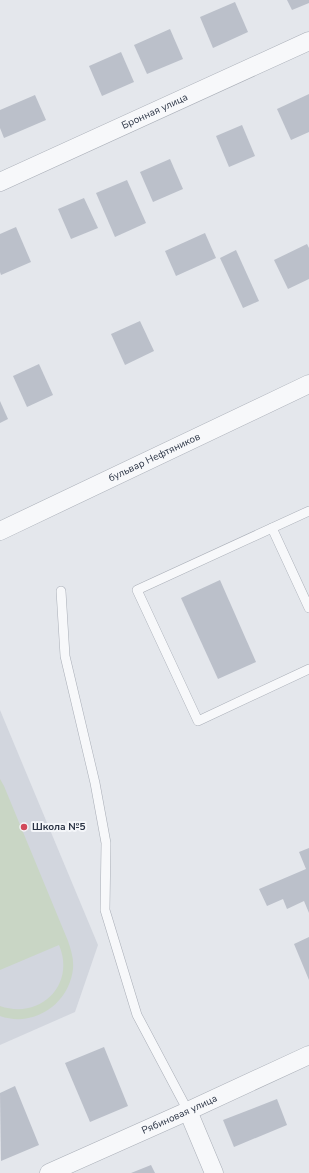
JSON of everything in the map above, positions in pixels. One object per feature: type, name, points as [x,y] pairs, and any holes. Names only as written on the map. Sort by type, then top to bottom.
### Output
[{"type":"street","name":"Бронная улица","points":[[0,182],[309,42]]},
{"type":"street","name":"бульвар Нефтяников","points":[[0,532],[309,384]]},
{"type":"street","name":"Рябиновая улица","points":[[49,1173],[188,1112],[309,1055]]},
{"type":"street","points":[[188,1112],[214,1173]]},
{"type":"lane","points":[[309,511],[137,590],[198,721],[309,670]]},
{"type":"lane","points":[[272,528],[309,608]]},
{"type":"lane","points":[[61,591],[65,656],[95,783],[106,843],[105,910],[137,1015],[188,1112]]},
{"type":"shaded area","name":"Школа №5","points":[[0,710],[98,945],[75,1012],[0,1045]]},
{"type":"green space","points":[[0,779],[68,941],[73,962],[70,982],[65,993],[48,1010],[37,1016],[25,1019],[13,1019],[0,1016],[0,1006],[15,1009],[28,1008],[41,1003],[51,996],[58,986],[63,973],[63,960],[59,945],[0,970]]},
{"type":"building","points":[[287,0],[309,0],[309,3],[292,10]]},
{"type":"building","points":[[235,2],[248,32],[213,48],[200,17]]},
{"type":"building","points":[[170,29],[183,59],[147,74],[134,45]]},
{"type":"building","points":[[121,52],[134,82],[102,96],[89,66]]},
{"type":"building","points":[[309,94],[309,132],[291,140],[277,109]]},
{"type":"building","points":[[35,95],[46,120],[4,138],[0,128],[0,110]]},
{"type":"building","points":[[242,125],[255,156],[229,167],[216,136]]},
{"type":"building","points":[[170,159],[183,189],[153,202],[140,172]]},
{"type":"building","points":[[127,180],[146,223],[115,237],[96,193]]},
{"type":"building","points":[[84,198],[98,228],[71,239],[58,209]]},
{"type":"building","points":[[16,227],[31,262],[1,275],[0,234]]},
{"type":"building","points":[[205,233],[216,258],[176,276],[165,251]]},
{"type":"building","points":[[307,244],[309,248],[309,279],[288,289],[274,260]]},
{"type":"building","points":[[236,250],[259,301],[243,308],[220,258]]},
{"type":"building","points":[[140,321],[154,351],[125,365],[111,334]]},
{"type":"building","points":[[39,364],[53,395],[27,407],[13,376]]},
{"type":"building","points":[[0,401],[8,419],[0,423]]},
{"type":"building","points":[[220,580],[256,662],[218,679],[181,598]]},
{"type":"building","points":[[309,848],[309,913],[304,901],[287,909],[283,899],[267,906],[259,889],[306,869],[299,852]]},
{"type":"building","points":[[309,937],[309,980],[294,944]]},
{"type":"building","points":[[104,1047],[128,1106],[90,1122],[65,1063]]},
{"type":"building","points":[[15,1086],[39,1145],[1,1161],[0,1093]]},
{"type":"building","points":[[277,1099],[287,1125],[234,1147],[223,1120]]},
{"type":"building","points":[[151,1165],[155,1173],[131,1173]]},
{"type":"place","name":"Школа №5","points":[[24,827]]}]
